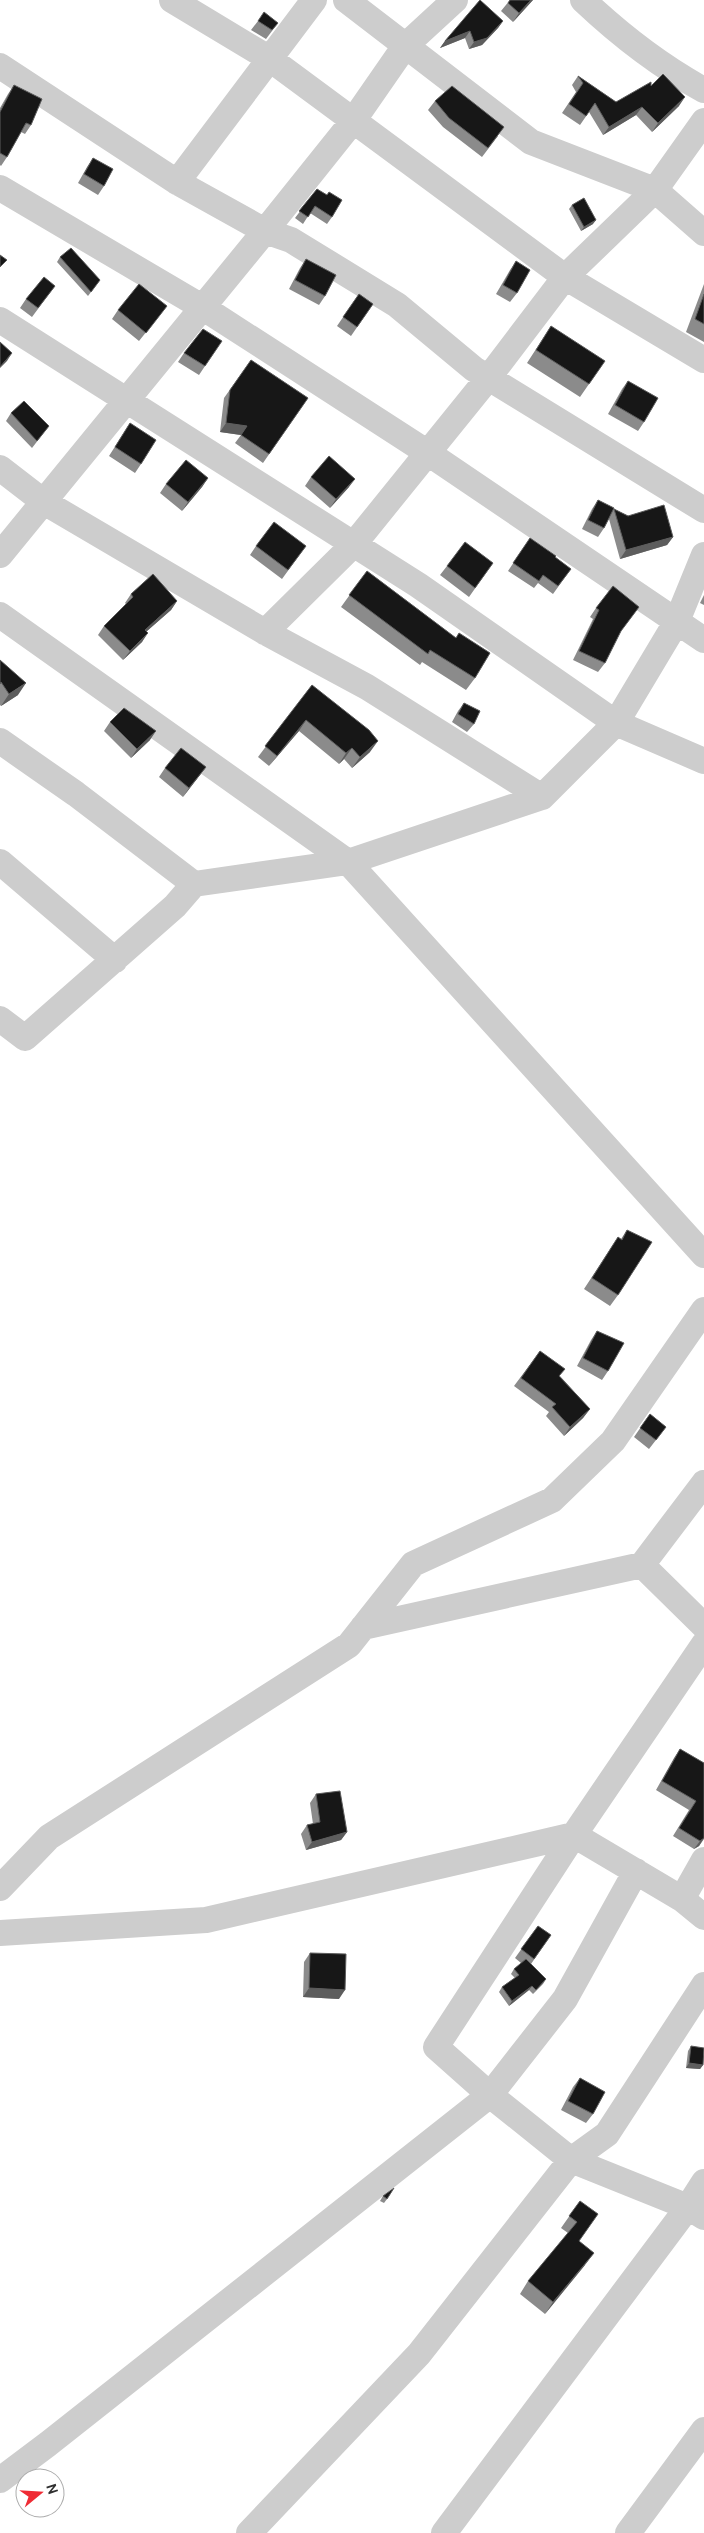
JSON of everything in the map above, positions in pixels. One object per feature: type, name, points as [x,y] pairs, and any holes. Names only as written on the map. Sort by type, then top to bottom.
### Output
[{"type":"street","points":[[172,0],[270,59],[565,277],[704,360]]},
{"type":"street","points":[[177,182],[314,0]]},
{"type":"street","points":[[346,0],[530,142],[656,190],[704,233]]},
{"type":"street","points":[[0,555],[127,403],[202,307],[265,232],[353,120],[405,46],[455,0]]},
{"type":"street","points":[[582,0],[608,24],[680,77],[704,90]]},
{"type":"street","points":[[0,66],[177,182],[265,232],[292,240],[397,305],[474,369],[704,510]]},
{"type":"street","points":[[265,632],[354,544],[489,377],[565,277],[656,190],[704,121]]},
{"type":"street","points":[[0,188],[202,307],[428,453],[704,640]]},
{"type":"street","points":[[0,320],[127,403],[418,585],[616,723],[704,761]]},
{"type":"street","points":[[0,468],[44,502],[265,632],[366,687],[542,797]]},
{"type":"street","points":[[0,1020],[26,1038],[175,906],[194,884],[348,862],[542,797],[616,723],[678,621],[704,555]]},
{"type":"street","points":[[0,615],[348,862],[704,1255]]},
{"type":"street","points":[[0,741],[76,794],[194,884]]},
{"type":"street","points":[[0,862],[115,960]]},
{"type":"street","points":[[0,1888],[49,1837],[348,1644],[413,1564],[552,1500],[613,1441],[704,1310]]},
{"type":"street","points":[[363,1627],[642,1565],[704,1483]]},
{"type":"street","points":[[642,1565],[704,1626]]},
{"type":"street","points":[[696,2212],[571,2160],[490,2095],[436,2047],[574,1835],[704,1644]]},
{"type":"street","points":[[0,1933],[206,1920],[574,1835],[682,1899],[704,1916]]},
{"type":"street","points":[[682,1899],[704,1860]]},
{"type":"street","points":[[0,2480],[490,2095],[565,1999],[636,1871]]},
{"type":"street","points":[[249,2533],[419,2354],[571,2160],[607,2134],[692,2020],[704,1985]]},
{"type":"street","points":[[444,2533],[696,2212],[704,2182]]},
{"type":"street","points":[[628,2533],[704,2430]]},
{"type":"building","points":[[480,0],[503,21],[487,38],[474,42],[470,31],[445,41]]},
{"type":"building","points":[[510,0],[531,0],[519,13],[508,3]]},
{"type":"building","points":[[264,12],[278,23],[272,30],[258,21]]},
{"type":"building","points":[[663,74],[685,97],[658,123],[642,107],[609,127],[595,103],[586,116],[569,104],[583,83],[578,76],[616,102],[651,82],[651,86]]},
{"type":"building","points":[[14,85],[42,99],[31,125],[26,123],[7,157],[0,153],[0,112]]},
{"type":"building","points":[[452,86],[504,127],[488,148],[449,118],[435,101]]},
{"type":"building","points":[[93,158],[113,169],[104,186],[84,174]]},
{"type":"building","points":[[317,189],[327,195],[329,192],[342,200],[332,217],[315,206],[308,217],[299,211]]},
{"type":"building","points":[[584,198],[596,220],[584,227],[572,205]]},
{"type":"building","points":[[71,248],[100,280],[91,292],[60,257]]},
{"type":"building","points":[[0,255],[7,260],[0,267]]},
{"type":"building","points":[[306,259],[336,275],[325,296],[295,280]]},
{"type":"building","points":[[516,261],[530,270],[517,293],[503,285]]},
{"type":"building","points":[[44,277],[55,286],[38,308],[26,299]]},
{"type":"building","points":[[139,284],[167,306],[146,333],[118,310]]},
{"type":"building","points":[[359,294],[373,304],[357,327],[343,317]]},
{"type":"building","points":[[704,294],[704,324],[695,319]]},
{"type":"building","points":[[551,326],[605,361],[589,384],[536,350]]},
{"type":"building","points":[[203,329],[222,341],[205,366],[184,353]]},
{"type":"building","points":[[0,342],[12,353],[0,367]]},
{"type":"building","points":[[251,360],[308,398],[269,454],[241,435],[247,426],[226,423],[230,390]]},
{"type":"building","points":[[628,381],[658,398],[644,422],[615,405]]},
{"type":"building","points":[[24,401],[49,426],[37,441],[11,413]]},
{"type":"building","points":[[130,423],[156,440],[141,464],[115,447]]},
{"type":"building","points":[[329,456],[355,479],[336,499],[311,477]]},
{"type":"building","points":[[186,460],[208,478],[188,502],[166,484]]},
{"type":"building","points":[[598,500],[614,508],[604,528],[588,520]]},
{"type":"building","points":[[664,505],[673,537],[626,550],[614,509],[628,516]]},
{"type":"building","points":[[274,522],[306,546],[288,570],[256,546]]},
{"type":"building","points":[[530,538],[571,569],[558,586],[543,575],[539,581],[513,563]]},
{"type":"building","points":[[465,542],[493,563],[475,588],[447,566]]},
{"type":"building","points":[[367,571],[456,638],[459,633],[490,653],[475,678],[430,650],[428,654],[349,595]]},
{"type":"building","points":[[153,574],[177,601],[145,630],[148,633],[130,651],[104,626],[133,597],[131,594]]},
{"type":"building","points":[[613,586],[639,607],[621,631],[605,663],[579,651],[599,610],[596,608]]},
{"type":"building","points":[[0,660],[26,683],[9,694],[1,682],[0,684]]},
{"type":"building","points":[[312,685],[369,730],[378,741],[360,757],[352,748],[346,753],[306,720],[277,756],[265,746]]},
{"type":"building","points":[[464,703],[480,711],[474,724],[458,714]]},
{"type":"building","points":[[124,708],[156,731],[137,749],[110,722]]},
{"type":"building","points":[[181,748],[206,767],[189,788],[165,768]]},
{"type":"building","points":[[627,1230],[652,1242],[618,1295],[592,1278],[618,1237],[622,1240]]},
{"type":"building","points":[[597,1331],[624,1343],[608,1371],[583,1358]]},
{"type":"building","points":[[540,1351],[565,1369],[559,1376],[590,1409],[570,1427],[552,1407],[556,1404],[521,1378]]},
{"type":"building","points":[[650,1414],[666,1427],[656,1440],[640,1428]]},
{"type":"building","points":[[680,1749],[704,1763],[704,1838],[700,1841],[679,1828],[696,1801],[662,1781]]},
{"type":"building","points":[[340,1791],[347,1832],[312,1842],[307,1825],[320,1822],[316,1794]]},
{"type":"building","points":[[538,1926],[551,1935],[534,1959],[521,1949]]},
{"type":"building","points":[[310,1953],[346,1954],[345,1990],[309,1988]]},
{"type":"building","points":[[526,1959],[546,1979],[536,1990],[532,1986],[512,2001],[502,1987],[519,1975],[514,1969]]},
{"type":"building","points":[[691,2046],[704,2048],[703,2065],[689,2063]]},
{"type":"building","points":[[580,2078],[605,2092],[593,2114],[568,2101]]},
{"type":"building","points":[[394,2188],[387,2199],[383,2196]]},
{"type":"building","points":[[580,2201],[598,2214],[579,2241],[594,2253],[553,2302],[528,2281],[577,2222],[569,2216]]}]
